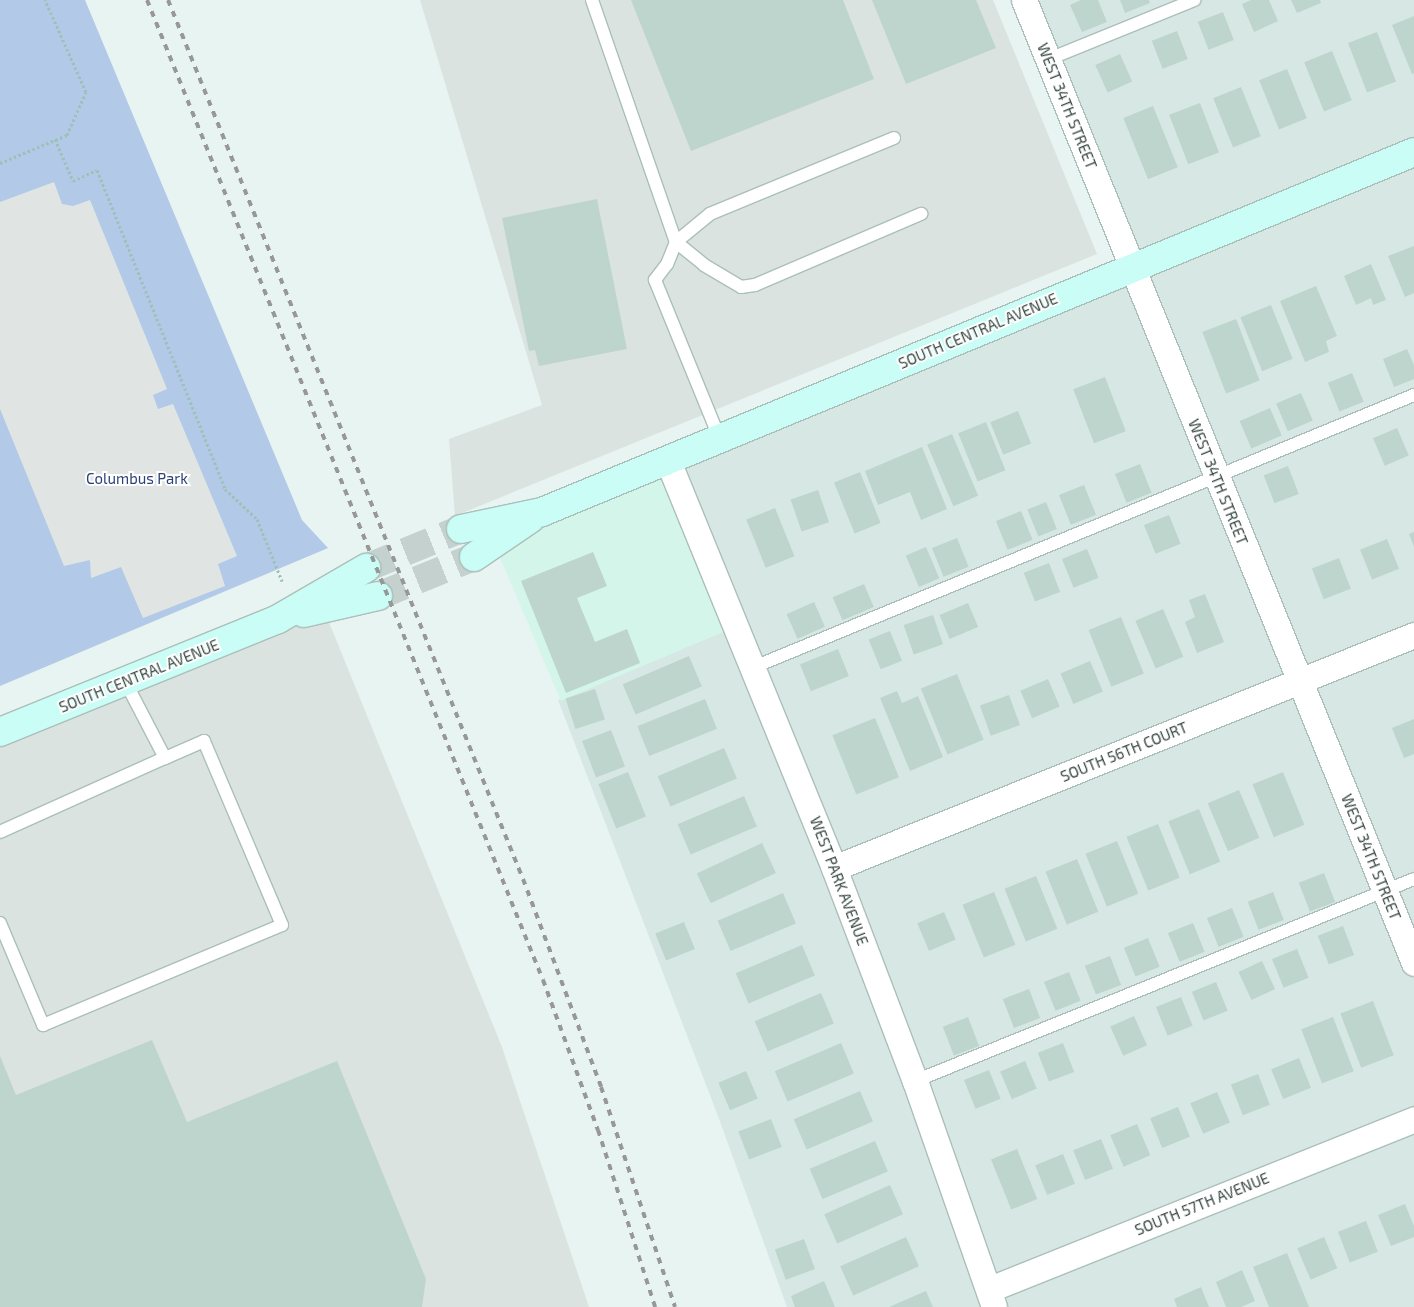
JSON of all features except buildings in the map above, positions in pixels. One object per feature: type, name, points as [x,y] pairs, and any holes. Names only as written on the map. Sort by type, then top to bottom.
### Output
[{"type":"main road","name":"SOUTH CENTRAL AVENUE","points":[[461,529],[542,512],[1131,267],[1414,152]]},
{"type":"main road","name":"SOUTH CENTRAL AVENUE","points":[[474,557],[542,512]]},
{"type":"main road","name":"SOUTH CENTRAL AVENUE","points":[[0,732],[278,619],[366,568]]},
{"type":"main road","name":"SOUTH CENTRAL AVENUE","points":[[278,619],[378,596]]},
{"type":"street","name":"WEST 34TH STREET","points":[[1024,0],[1414,963]]},
{"type":"street","name":"WEST PARK AVENUE","points":[[668,461],[754,667],[834,868],[915,1081],[992,1298]]},
{"type":"street","name":"SOUTH 56TH COURT","points":[[834,868],[1414,635]]},
{"type":"street","name":"SOUTH 57TH AVENUE","points":[[992,1298],[1414,1119]]},
{"type":"lane","points":[[592,0],[676,242],[712,271],[741,288],[755,285],[921,214]]},
{"type":"lane","points":[[1048,59],[1194,0]]},
{"type":"lane","points":[[720,439],[656,280],[668,264],[676,242],[710,214],[894,138]]},
{"type":"lane","points":[[754,667],[1414,395]]},
{"type":"lane","points":[[125,681],[165,758]]},
{"type":"lane","points":[[0,832],[204,741],[282,925],[43,1025],[0,923]]},
{"type":"lane","points":[[915,1081],[1414,879]]},
{"type":"path","points":[[0,163],[67,134],[86,92],[45,0]]},
{"type":"path","points":[[55,139],[73,181],[97,170],[226,489],[257,519],[282,581]]},
{"type":"shaded area","points":[[420,0],[993,0],[1097,254],[455,516],[449,439],[542,405]]},
{"type":"shaded area","points":[[1030,0],[1414,0],[1414,145],[1134,256]]},
{"type":"shaded area","points":[[1414,166],[1414,1307],[1001,1307],[683,465]]},
{"type":"shaded area","points":[[54,182],[62,204],[73,206],[90,200],[167,389],[153,395],[158,409],[173,404],[237,556],[218,564],[225,586],[143,618],[121,567],[91,578],[90,560],[64,566],[0,409],[0,202]]},
{"type":"shaded area","points":[[662,471],[729,629],[561,701],[494,543]]},
{"type":"shaded area","points":[[324,610],[502,1047],[589,1307],[0,1307],[0,741]]},
{"type":"shaded area","points":[[730,629],[906,1084],[985,1307],[787,1307],[718,1116],[558,700]]},
{"type":"green space","name":"Columbus Park","points":[[0,0],[85,0],[302,520],[328,548],[0,686]]},
{"type":"tunnel","points":[[366,568],[461,529]]},
{"type":"tunnel","points":[[378,596],[474,557]]},
{"type":"railway","points":[[147,0],[543,980],[598,1130],[655,1307]]},
{"type":"railway","points":[[168,0],[523,879],[601,1087],[675,1307]]}]
